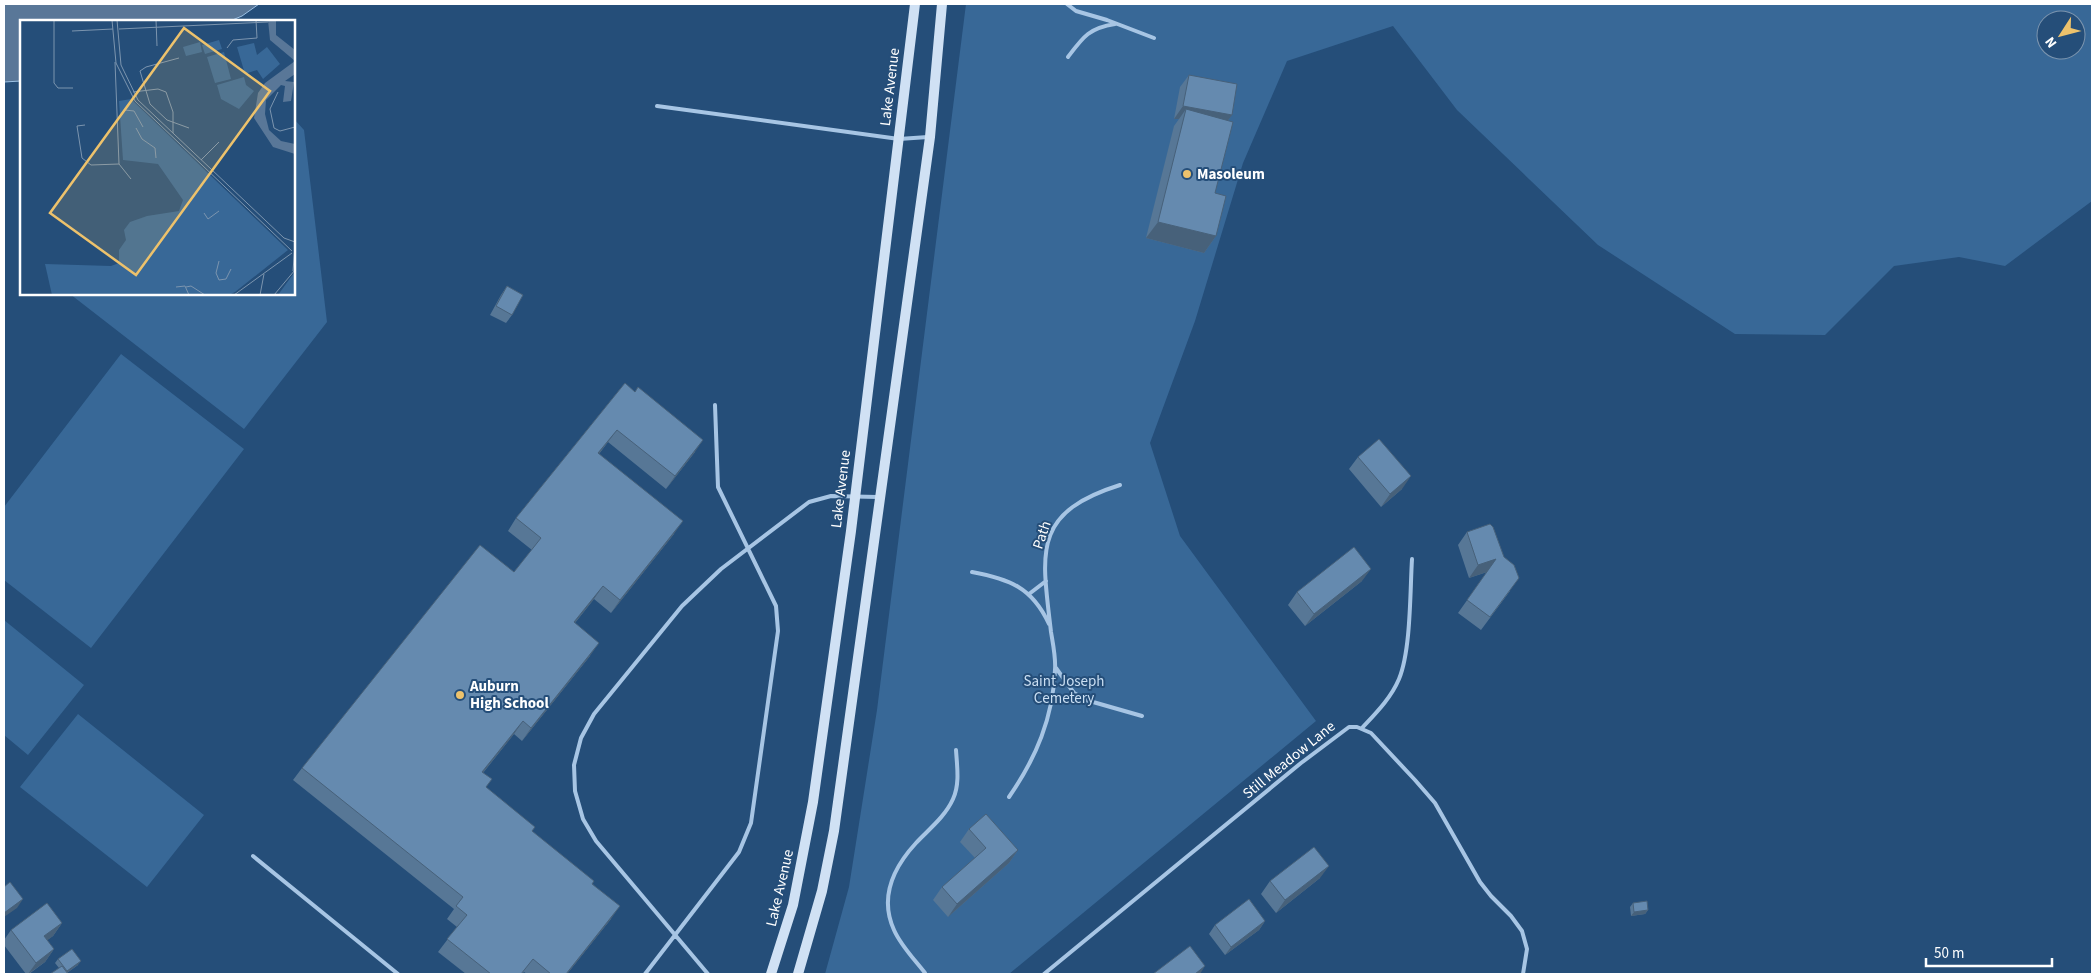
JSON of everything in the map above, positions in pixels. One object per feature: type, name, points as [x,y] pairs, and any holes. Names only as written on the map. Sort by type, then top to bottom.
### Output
[{"type":"main road","name":"Lake Avenue","points":[[771,974],[793,905],[811,811],[855,496],[915,4]]},
{"type":"main road","points":[[798,974],[822,891],[834,831],[930,137],[942,4]]},
{"type":"lane","points":[[1067,4],[1076,11],[1154,38]]},
{"type":"lane","points":[[1068,57],[1084,36],[1099,27],[1116,24]]},
{"type":"lane","points":[[657,106],[899,139],[930,137]]},
{"type":"lane","points":[[645,974],[739,852],[751,823],[778,631],[776,606],[718,487],[715,405]]},
{"type":"lane","name":"Path","points":[[1009,797],[1027,771],[1042,738],[1053,696],[1055,667],[1046,582],[1047,545],[1053,529],[1062,515],[1087,496],[1120,485]]},
{"type":"lane","points":[[708,974],[596,841],[583,819],[575,792],[574,765],[581,738],[594,714],[682,606],[721,570],[809,502],[831,496],[880,497]]},
{"type":"lane","points":[[1412,559],[1405,658],[1400,678],[1387,700],[1362,728],[1377,740],[1416,780],[1435,803],[1480,882],[1522,931],[1527,949],[1523,974]]},
{"type":"lane","name":"Path","points":[[972,572],[1012,582],[1029,594],[1036,600],[1044,612],[1051,628]]},
{"type":"lane","points":[[1029,594],[1046,582]]},
{"type":"lane","points":[[1055,667],[1074,693],[1086,700],[1142,716]]},
{"type":"lane","name":"Still Meadow Lane","points":[[1044,974],[1301,763],[1349,727],[1362,728]]},
{"type":"lane","points":[[925,973],[894,930],[887,900],[893,874],[914,846],[940,818],[953,799],[958,780],[956,750]]},
{"type":"lane","points":[[253,856],[398,974]]},
{"type":"green space","name":"Saint Joseph Cemetery","points":[[966,4],[2092,4],[2092,201],[2005,266],[1959,257],[1894,266],[1825,335],[1735,334],[1598,245],[1457,110],[1393,26],[1287,61],[1243,163],[1195,321],[1150,443],[1180,536],[1316,721],[1009,974],[825,974],[849,887],[877,710]]},
{"type":"green space","points":[[295,120],[304,130],[327,322],[244,429],[71,295],[295,295]]},
{"type":"green space","points":[[121,354],[244,449],[91,648],[4,580],[4,507]]},
{"type":"green space","points":[[4,620],[84,685],[28,755],[4,735]]},
{"type":"green space","points":[[78,714],[204,815],[147,887],[20,787]]},
{"type":"shaded area","points":[[4,4],[259,4],[242,16],[232,20],[20,20],[20,81],[4,82]]},
{"type":"building","points":[[1189,75],[1237,84],[1232,115],[1183,106]]},
{"type":"building","name":"Masoleum","points":[[1186,109],[1233,122],[1215,193],[1226,196],[1216,236],[1158,222]]},
{"type":"building","points":[[507,286],[523,295],[512,315],[496,306]]},
{"type":"building","name":"Auburn High School","points":[[625,383],[635,392],[638,387],[703,440],[675,476],[617,430],[598,453],[683,521],[620,600],[603,586],[574,622],[599,643],[531,728],[523,721],[482,772],[492,779],[486,787],[535,827],[532,831],[594,881],[592,884],[620,906],[566,974],[551,974],[533,959],[521,974],[491,974],[447,939],[467,915],[456,906],[463,897],[302,768],[480,545],[514,572],[541,538],[516,518]]},
{"type":"building","points":[[1379,439],[1411,476],[1390,494],[1358,457]]},
{"type":"building","points":[[1490,524],[1493,527],[1504,557],[1514,565],[1519,578],[1490,617],[1467,600],[1496,559],[1478,565],[1467,532]]},
{"type":"building","points":[[1354,547],[1371,569],[1314,614],[1297,592]]},
{"type":"building","points":[[986,814],[1018,850],[957,904],[942,887],[986,848],[969,829]]},
{"type":"building","points":[[1314,847],[1329,866],[1285,900],[1270,881]]},
{"type":"building","points":[[10,882],[23,899],[4,913],[4,887]]},
{"type":"building","points":[[1249,899],[1265,921],[1231,947],[1215,925]]},
{"type":"building","points":[[1647,901],[1648,910],[1634,912],[1633,903]]},
{"type":"building","points":[[47,903],[62,923],[44,936],[54,949],[36,963],[11,930]]},
{"type":"building","points":[[1190,946],[1205,966],[1195,974],[1153,974]]},
{"type":"building","points":[[72,949],[81,961],[67,971],[58,959]]},
{"type":"building","points":[[62,966],[68,974],[50,974]]},
{"type":"place","name":"Masoleum","points":[[1187,174]]},
{"type":"place","name":"Auburn High School","points":[[460,695]]}]
